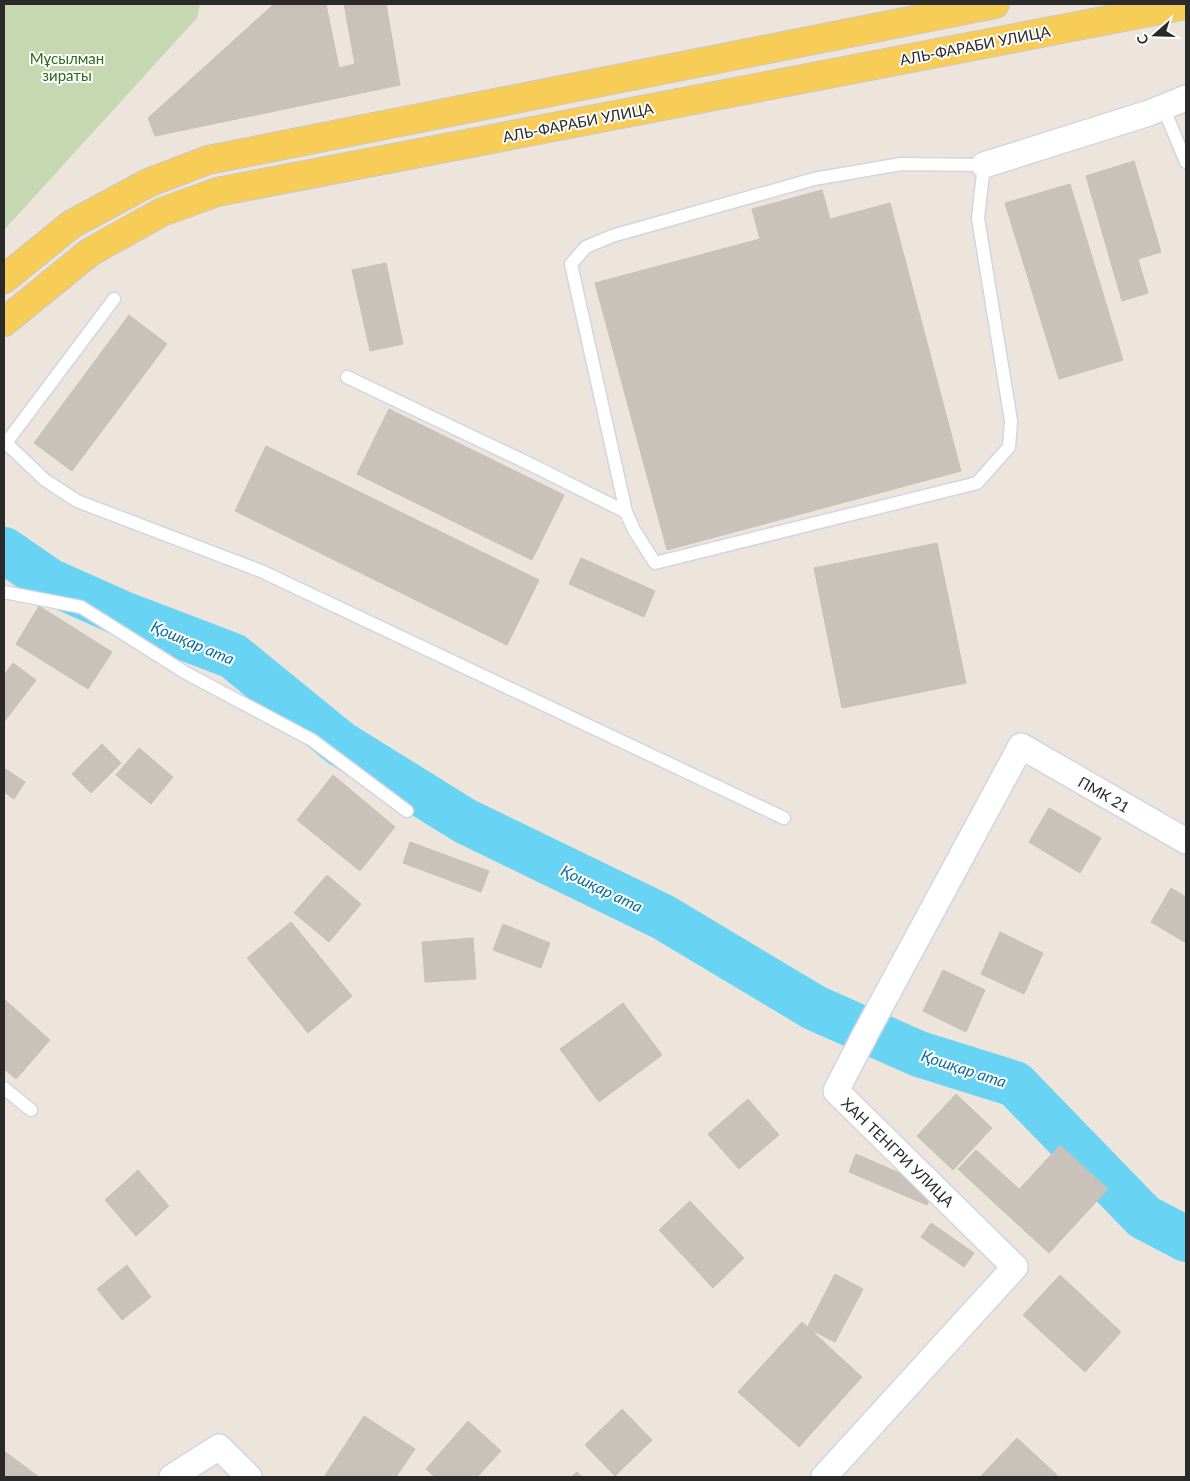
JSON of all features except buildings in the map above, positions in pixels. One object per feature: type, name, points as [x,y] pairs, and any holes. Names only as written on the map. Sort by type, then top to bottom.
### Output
[{"type":"main road","points":[[4,279],[72,224],[148,182],[208,160],[988,4]]},
{"type":"main road","name":"АЛЬ-ФАРАБИ УЛИЦА","points":[[4,322],[90,252],[162,212],[217,192],[1186,5]]},
{"type":"street","points":[[984,165],[1164,108],[1186,98]]},
{"type":"street","name":"ПМК 21","points":[[1021,746],[1186,841]]},
{"type":"street","name":"ХАН ТЕНГРИ УЛИЦА","points":[[824,1477],[1015,1267],[836,1091],[1021,746]]},
{"type":"street","points":[[172,1477],[219,1446],[249,1477]]},
{"type":"lane","points":[[1164,108],[1186,162]]},
{"type":"lane","points":[[901,164],[984,165],[978,218],[1011,421],[1009,447],[977,484],[655,563],[634,530],[626,512],[571,264],[586,247],[612,236],[814,179],[901,164]]},
{"type":"lane","points":[[114,300],[5,442],[45,480],[77,500],[261,571],[784,818]]},
{"type":"lane","points":[[347,377],[626,512]]},
{"type":"lane","points":[[4,592],[81,607],[186,673],[312,740],[407,811]]},
{"type":"lane","points":[[4,1088],[31,1110]]},
{"type":"green space","name":"Мұсылман зираты","points":[[4,4],[200,4],[197,18],[4,230]]},
{"type":"waterway","name":"Қошқар ата","points":[[4,550],[49,581],[123,614],[233,656],[341,744],[465,821],[663,917],[815,1008],[919,1054],[1015,1084],[1144,1217],[1186,1239]]}]
